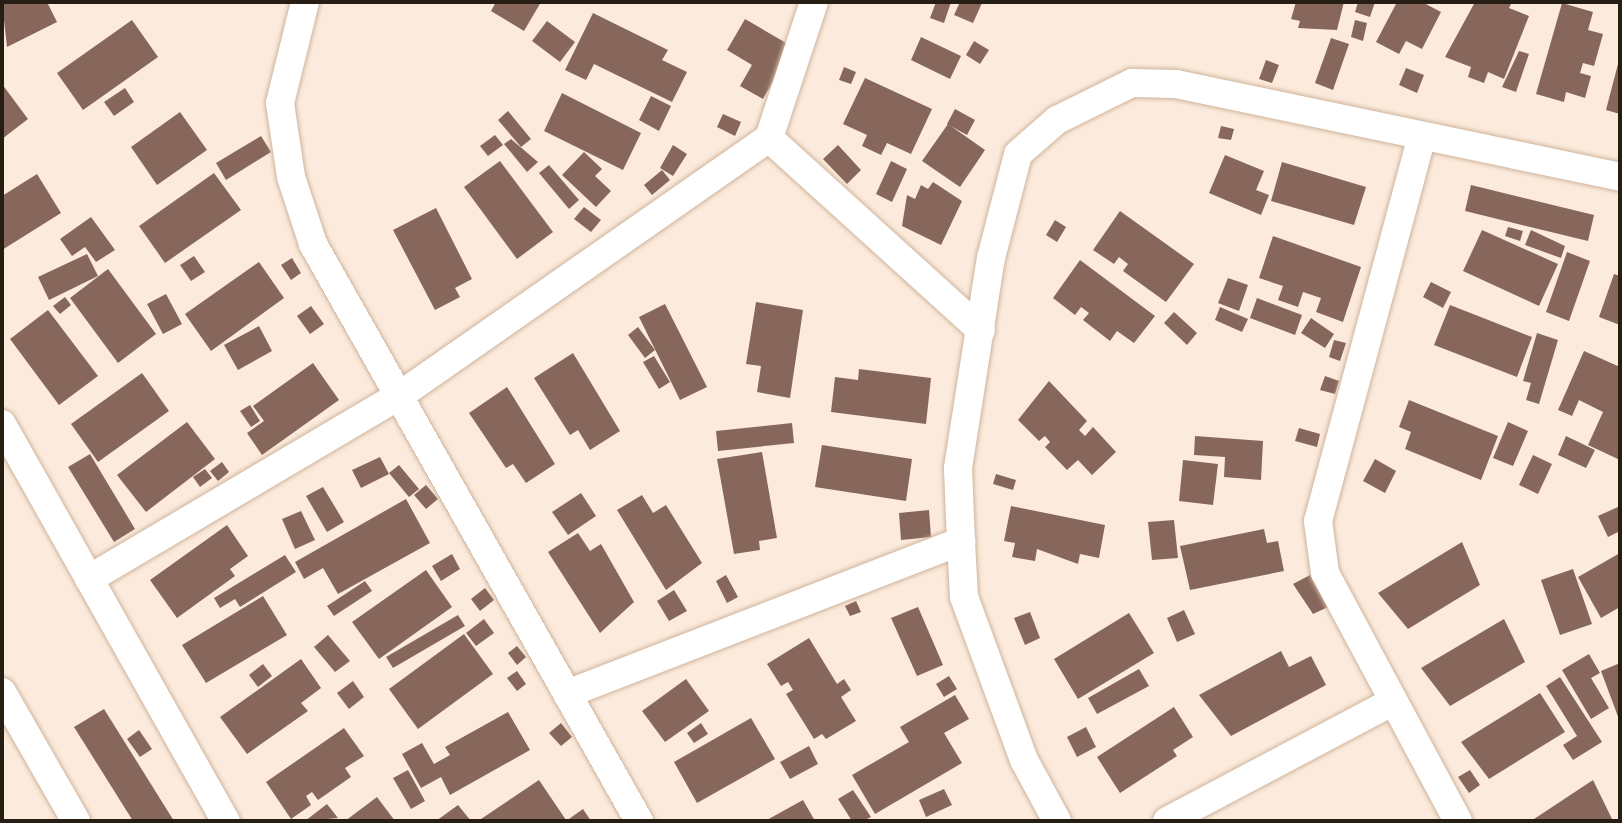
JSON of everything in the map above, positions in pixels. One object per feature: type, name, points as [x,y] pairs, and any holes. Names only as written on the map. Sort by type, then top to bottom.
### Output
[{"type":"street","points":[[305,2],[280,103],[291,177],[313,244],[639,821]]},
{"type":"street","points":[[89,579],[399,396],[768,138],[814,2]]},
{"type":"street","points":[[1057,821],[1024,760],[964,597],[958,468],[981,330],[1018,154],[1056,120],[1132,83],[1176,84],[1620,177]]},
{"type":"street","points":[[1422,136],[1318,521],[1325,572],[1390,703],[1458,821]]},
{"type":"street","points":[[768,138],[981,330]]},
{"type":"street","points":[[2,424],[226,821]]},
{"type":"street","points":[[567,694],[961,541]]},
{"type":"street","points":[[2,692],[76,821]]},
{"type":"street","points":[[1167,821],[1390,703]]},
{"type":"building","points":[[2,2],[47,2],[57,22],[7,47]]},
{"type":"building","points":[[496,2],[541,2],[524,31],[491,11]]},
{"type":"building","points":[[936,2],[951,2],[944,23],[930,18]]},
{"type":"building","points":[[960,2],[982,3],[973,23],[954,15]]},
{"type":"building","points":[[1296,2],[1344,2],[1337,30],[1298,28],[1300,21],[1291,19]]},
{"type":"building","points":[[1358,2],[1375,2],[1370,17],[1355,12]]},
{"type":"building","points":[[1397,2],[1422,2],[1441,12],[1422,49],[1406,41],[1399,54],[1376,42]]},
{"type":"building","points":[[1475,2],[1512,2],[1509,8],[1529,16],[1504,79],[1488,72],[1484,83],[1468,77],[1471,67],[1445,57]]},
{"type":"building","points":[[1562,3],[1593,12],[1588,30],[1603,34],[1594,66],[1583,63],[1580,73],[1591,76],[1585,98],[1566,92],[1564,102],[1536,94]]},
{"type":"building","points":[[593,13],[668,50],[662,60],[687,72],[672,102],[594,64],[586,80],[565,70]]},
{"type":"building","points":[[745,19],[793,47],[763,99],[740,86],[752,65],[727,50]]},
{"type":"building","points":[[132,20],[158,57],[83,110],[57,73]]},
{"type":"building","points":[[1355,20],[1367,23],[1363,41],[1351,37]]},
{"type":"building","points":[[547,21],[575,42],[560,62],[532,41]]},
{"type":"building","points":[[921,37],[961,56],[950,79],[911,60]]},
{"type":"building","points":[[1331,38],[1349,44],[1333,90],[1315,83]]},
{"type":"building","points":[[974,41],[989,50],[980,64],[966,55]]},
{"type":"building","points":[[1519,51],[1529,54],[1516,92],[1502,87]]},
{"type":"building","points":[[1266,60],[1279,65],[1272,83],[1259,79]]},
{"type":"building","points":[[1620,60],[1620,114],[1606,110]]},
{"type":"building","points":[[844,67],[856,72],[851,84],[839,80]]},
{"type":"building","points":[[1406,68],[1424,75],[1417,93],[1399,85]]},
{"type":"building","points":[[865,78],[932,109],[911,154],[887,143],[881,155],[862,146],[867,135],[843,124]]},
{"type":"building","points":[[2,84],[28,119],[2,139]]},
{"type":"building","points":[[125,88],[134,102],[114,116],[104,102]]},
{"type":"building","points":[[562,93],[641,133],[623,170],[544,131]]},
{"type":"building","points":[[651,96],[671,106],[659,131],[639,120]]},
{"type":"building","points":[[955,109],[975,120],[967,135],[947,124]]},
{"type":"building","points":[[508,111],[531,139],[521,147],[498,120]]},
{"type":"building","points":[[180,112],[207,150],[157,185],[131,147]]},
{"type":"building","points":[[723,114],[741,122],[735,136],[717,127]]},
{"type":"building","points":[[948,124],[985,150],[960,187],[922,161]]},
{"type":"building","points":[[1221,126],[1234,129],[1231,140],[1218,138]]},
{"type":"building","points":[[495,135],[503,145],[488,156],[480,146]]},
{"type":"building","points":[[261,136],[271,152],[226,180],[216,163]]},
{"type":"building","points":[[511,139],[538,162],[527,172],[504,144]]},
{"type":"building","points":[[673,145],[687,154],[673,176],[660,168]]},
{"type":"building","points":[[838,145],[861,170],[847,184],[823,159]]},
{"type":"building","points":[[584,152],[602,169],[595,176],[611,191],[596,207],[562,175]]},
{"type":"building","points":[[1225,155],[1264,171],[1256,190],[1269,195],[1261,215],[1209,193]]},
{"type":"building","points":[[500,161],[553,232],[517,259],[464,187]]},
{"type":"building","points":[[891,161],[907,169],[892,202],[876,194]]},
{"type":"building","points":[[1282,162],[1366,187],[1354,225],[1271,201]]},
{"type":"building","points":[[549,165],[579,200],[569,209],[539,173]]},
{"type":"building","points":[[662,170],[670,180],[652,195],[644,185]]},
{"type":"building","points":[[214,173],[241,210],[165,263],[139,226]]},
{"type":"building","points":[[37,174],[61,213],[2,250],[2,196]]},
{"type":"building","points":[[933,182],[962,201],[941,245],[902,226],[907,195],[915,199],[921,185],[928,189]]},
{"type":"building","points":[[1471,185],[1594,215],[1588,241],[1465,211]]},
{"type":"building","points":[[584,207],[601,220],[591,232],[574,219]]},
{"type":"building","points":[[436,208],[472,279],[455,288],[460,297],[435,310],[393,230]]},
{"type":"building","points":[[1120,211],[1194,264],[1166,302],[1123,271],[1128,264],[1119,257],[1114,264],[1093,250]]},
{"type":"building","points":[[91,217],[115,250],[96,262],[85,247],[72,256],[60,239]]},
{"type":"building","points":[[1055,220],[1066,227],[1057,242],[1046,235]]},
{"type":"building","points":[[1508,227],[1523,231],[1520,241],[1505,236]]},
{"type":"building","points":[[1482,230],[1558,264],[1539,306],[1463,271]]},
{"type":"building","points":[[1531,230],[1565,246],[1561,258],[1525,245]]},
{"type":"building","points":[[1273,236],[1361,267],[1343,322],[1316,312],[1321,298],[1303,292],[1298,307],[1278,300],[1283,286],[1259,278]]},
{"type":"building","points":[[1567,252],[1590,261],[1569,321],[1546,312]]},
{"type":"building","points":[[87,254],[98,276],[49,300],[38,277]]},
{"type":"building","points":[[194,256],[205,272],[191,281],[180,265]]},
{"type":"building","points":[[292,258],[301,273],[291,280],[281,265]]},
{"type":"building","points":[[1080,260],[1155,316],[1134,343],[1117,331],[1110,341],[1083,320],[1089,313],[1081,307],[1075,315],[1053,298]]},
{"type":"building","points":[[259,262],[284,298],[211,351],[185,314]]},
{"type":"building","points":[[108,269],[156,334],[118,363],[70,298]]},
{"type":"building","points":[[1614,274],[1620,276],[1620,325],[1599,317]]},
{"type":"building","points":[[1228,278],[1248,285],[1239,311],[1218,303]]},
{"type":"building","points":[[1431,282],[1451,292],[1443,308],[1423,297]]},
{"type":"building","points":[[166,294],[182,324],[163,334],[147,304]]},
{"type":"building","points":[[65,297],[71,305],[60,314],[53,306]]},
{"type":"building","points":[[1257,298],[1302,315],[1295,335],[1250,318]]},
{"type":"building","points":[[756,302],[803,310],[790,398],[757,392],[761,366],[746,364]]},
{"type":"building","points":[[665,304],[707,387],[680,400],[639,317]]},
{"type":"building","points":[[1450,305],[1532,337],[1517,377],[1434,345]]},
{"type":"building","points":[[311,306],[324,324],[310,334],[297,316]]},
{"type":"building","points":[[1220,307],[1248,319],[1242,332],[1215,320]]},
{"type":"building","points":[[48,310],[98,376],[59,405],[10,339]]},
{"type":"building","points":[[1174,312],[1197,333],[1187,345],[1164,323]]},
{"type":"building","points":[[1311,318],[1334,334],[1325,348],[1301,333]]},
{"type":"building","points":[[259,326],[272,351],[238,370],[224,345]]},
{"type":"building","points":[[638,327],[655,350],[645,358],[628,335]]},
{"type":"building","points":[[1537,333],[1558,340],[1539,404],[1526,400],[1531,383],[1523,381]]},
{"type":"building","points":[[1334,340],[1346,343],[1340,361],[1329,357]]},
{"type":"building","points":[[1584,351],[1620,367],[1620,460],[1588,445],[1603,412],[1579,400],[1572,416],[1558,410]]},
{"type":"building","points":[[573,353],[620,431],[590,450],[578,430],[570,435],[534,378]]},
{"type":"building","points":[[654,356],[670,382],[659,389],[643,362]]},
{"type":"building","points":[[313,363],[339,400],[262,455],[247,433],[264,421],[253,406]]},
{"type":"building","points":[[859,369],[931,378],[926,424],[831,412],[835,377],[858,380]]},
{"type":"building","points":[[142,373],[169,411],[98,462],[71,424]]},
{"type":"building","points":[[1325,376],[1339,381],[1335,394],[1320,390]]},
{"type":"building","points":[[1049,381],[1087,421],[1079,430],[1085,436],[1093,427],[1116,452],[1092,475],[1078,460],[1067,470],[1045,447],[1050,442],[1045,436],[1039,441],[1018,420]]},
{"type":"building","points":[[507,387],[555,464],[526,483],[513,464],[506,468],[469,413]]},
{"type":"building","points":[[1409,400],[1498,436],[1481,480],[1405,449],[1411,432],[1399,427]]},
{"type":"building","points":[[250,405],[260,421],[251,427],[240,411]]},
{"type":"building","points":[[187,422],[215,459],[146,512],[117,475]]},
{"type":"building","points":[[1508,422],[1528,431],[1513,466],[1493,458]]},
{"type":"building","points":[[792,423],[794,443],[718,451],[716,431]]},
{"type":"building","points":[[1299,428],[1320,434],[1317,447],[1295,441]]},
{"type":"building","points":[[1195,436],[1263,441],[1261,480],[1224,477],[1225,457],[1194,455]]},
{"type":"building","points":[[1566,436],[1595,450],[1586,468],[1558,455]]},
{"type":"building","points":[[822,445],[912,459],[906,501],[815,487]]},
{"type":"building","points":[[762,452],[777,538],[759,541],[760,550],[734,554],[717,459]]},
{"type":"building","points":[[90,454],[135,529],[114,542],[68,467]]},
{"type":"building","points":[[1533,455],[1552,464],[1538,494],[1519,485]]},
{"type":"building","points":[[380,457],[389,474],[361,488],[352,470]]},
{"type":"building","points":[[1375,459],[1396,471],[1385,493],[1363,481]]},
{"type":"building","points":[[1183,460],[1218,464],[1213,505],[1179,501]]},
{"type":"building","points":[[222,462],[229,472],[218,481],[210,471]]},
{"type":"building","points":[[399,465],[419,489],[409,497],[389,473]]},
{"type":"building","points":[[205,469],[212,478],[200,487],[193,477]]},
{"type":"building","points":[[996,474],[1016,480],[1013,490],[993,484]]},
{"type":"building","points":[[426,485],[438,499],[426,509],[414,495]]},
{"type":"building","points":[[323,487],[344,522],[327,532],[306,496]]},
{"type":"building","points":[[581,493],[596,516],[568,535],[552,512]]},
{"type":"building","points":[[642,495],[653,513],[666,505],[702,563],[666,590],[617,510]]},
{"type":"building","points":[[406,499],[430,543],[338,594],[323,568],[304,579],[295,562]]},
{"type":"building","points":[[1011,506],[1105,525],[1099,558],[1080,554],[1078,564],[1037,549],[1035,561],[1012,557],[1015,543],[1004,541]]},
{"type":"building","points":[[1620,506],[1620,531],[1608,537],[1598,516]]},
{"type":"building","points":[[929,510],[931,537],[901,540],[899,513]]},
{"type":"building","points":[[301,511],[315,540],[295,549],[282,519]]},
{"type":"building","points":[[1174,520],[1178,558],[1152,560],[1148,522]]},
{"type":"building","points":[[227,525],[248,556],[230,569],[235,576],[177,618],[150,580]]},
{"type":"building","points":[[1264,529],[1267,543],[1278,541],[1284,571],[1190,590],[1180,546]]},
{"type":"building","points":[[578,533],[590,551],[601,544],[634,602],[600,633],[548,552]]},
{"type":"building","points":[[1462,542],[1480,585],[1408,629],[1378,593]]},
{"type":"building","points":[[1620,553],[1620,607],[1601,618],[1578,577]]},
{"type":"building","points":[[452,554],[460,569],[441,581],[432,566]]},
{"type":"building","points":[[285,555],[296,572],[240,607],[235,599],[220,608],[214,598]]},
{"type":"building","points":[[1573,569],[1592,624],[1560,635],[1541,580]]},
{"type":"building","points":[[426,570],[452,607],[379,659],[352,622]]},
{"type":"building","points":[[1312,574],[1328,607],[1313,614],[1293,584]]},
{"type":"building","points":[[726,575],[738,597],[727,603],[716,581]]},
{"type":"building","points":[[365,581],[372,591],[334,616],[327,606]]},
{"type":"building","points":[[485,588],[494,600],[480,611],[471,599]]},
{"type":"building","points":[[674,590],[687,611],[669,621],[657,601]]},
{"type":"building","points":[[263,596],[287,635],[206,683],[182,645]]},
{"type":"building","points":[[856,601],[861,612],[850,616],[845,606]]},
{"type":"building","points":[[918,607],[943,665],[917,676],[891,618]]},
{"type":"building","points":[[1184,610],[1195,634],[1177,642],[1167,618]]},
{"type":"building","points":[[1030,612],[1040,638],[1025,645],[1014,618]]},
{"type":"building","points":[[1129,613],[1154,653],[1078,699],[1054,659]]},
{"type":"building","points":[[458,615],[465,626],[393,668],[386,657]]},
{"type":"building","points":[[484,619],[494,633],[476,646],[466,633]]},
{"type":"building","points":[[1504,619],[1525,662],[1450,706],[1421,668]]},
{"type":"building","points":[[464,634],[493,674],[418,729],[389,689]]},
{"type":"building","points":[[328,635],[350,661],[335,672],[314,647]]},
{"type":"building","points":[[809,638],[837,684],[844,679],[851,690],[841,697],[856,721],[826,739],[822,734],[814,739],[786,694],[793,690],[788,682],[781,686],[767,664]]},
{"type":"building","points":[[517,646],[526,657],[517,665],[508,653]]},
{"type":"building","points":[[1281,651],[1289,667],[1311,656],[1326,685],[1231,736],[1199,695]]},
{"type":"building","points":[[1589,654],[1600,673],[1591,678],[1609,708],[1591,719],[1562,670]]},
{"type":"building","points":[[301,659],[321,688],[301,703],[308,711],[247,754],[220,717]]},
{"type":"building","points":[[1620,663],[1620,722],[1601,671]]},
{"type":"building","points":[[263,664],[272,676],[258,687],[249,675]]},
{"type":"building","points":[[1139,669],[1149,686],[1097,714],[1088,698]]},
{"type":"building","points":[[517,671],[526,684],[517,691],[507,678]]},
{"type":"building","points":[[949,676],[957,689],[944,697],[936,684]]},
{"type":"building","points":[[1560,677],[1602,742],[1573,760],[1563,745],[1577,736],[1546,686]]},
{"type":"building","points":[[686,679],[709,711],[665,742],[642,711]]},
{"type":"building","points":[[353,681],[364,697],[349,709],[337,693]]},
{"type":"building","points":[[1540,693],[1565,732],[1489,779],[1461,742]]},
{"type":"building","points":[[955,695],[969,719],[944,733],[962,763],[875,814],[852,775],[909,742],[900,727]]},
{"type":"building","points":[[1174,707],[1193,737],[1173,750],[1177,756],[1120,793],[1097,757]]},
{"type":"building","points":[[104,709],[174,821],[133,821],[74,727]]},
{"type":"building","points":[[508,712],[530,750],[450,795],[441,777],[421,788],[402,754],[422,743],[434,764],[450,755],[445,747]]},
{"type":"building","points":[[751,718],[775,759],[697,803],[674,762]]},
{"type":"building","points":[[561,723],[572,737],[561,746],[549,733]]},
{"type":"building","points":[[701,723],[708,734],[694,743],[687,733]]},
{"type":"building","points":[[1086,727],[1096,747],[1077,757],[1067,737]]},
{"type":"building","points":[[344,728],[364,756],[345,768],[351,777],[318,800],[312,792],[306,796],[311,805],[291,819],[266,782]]},
{"type":"building","points":[[139,730],[152,749],[140,757],[127,739]]},
{"type":"building","points":[[809,746],[818,764],[790,779],[780,762]]},
{"type":"building","points":[[408,770],[425,801],[411,809],[393,778]]},
{"type":"building","points":[[1470,770],[1480,785],[1469,793],[1458,777]]},
{"type":"building","points":[[539,780],[566,820],[481,819]]},
{"type":"building","points":[[1593,780],[1613,821],[1531,821]]},
{"type":"building","points":[[944,789],[952,805],[926,817],[919,800]]},
{"type":"building","points":[[853,790],[871,817],[863,821],[852,821],[838,799]]},
{"type":"building","points":[[377,797],[395,821],[345,821]]},
{"type":"building","points":[[803,800],[815,821],[765,821]]},
{"type":"building","points":[[327,804],[338,818],[305,821]]},
{"type":"building","points":[[458,805],[471,821],[436,821]]},
{"type":"building","points":[[583,809],[591,821],[566,821]]}]
